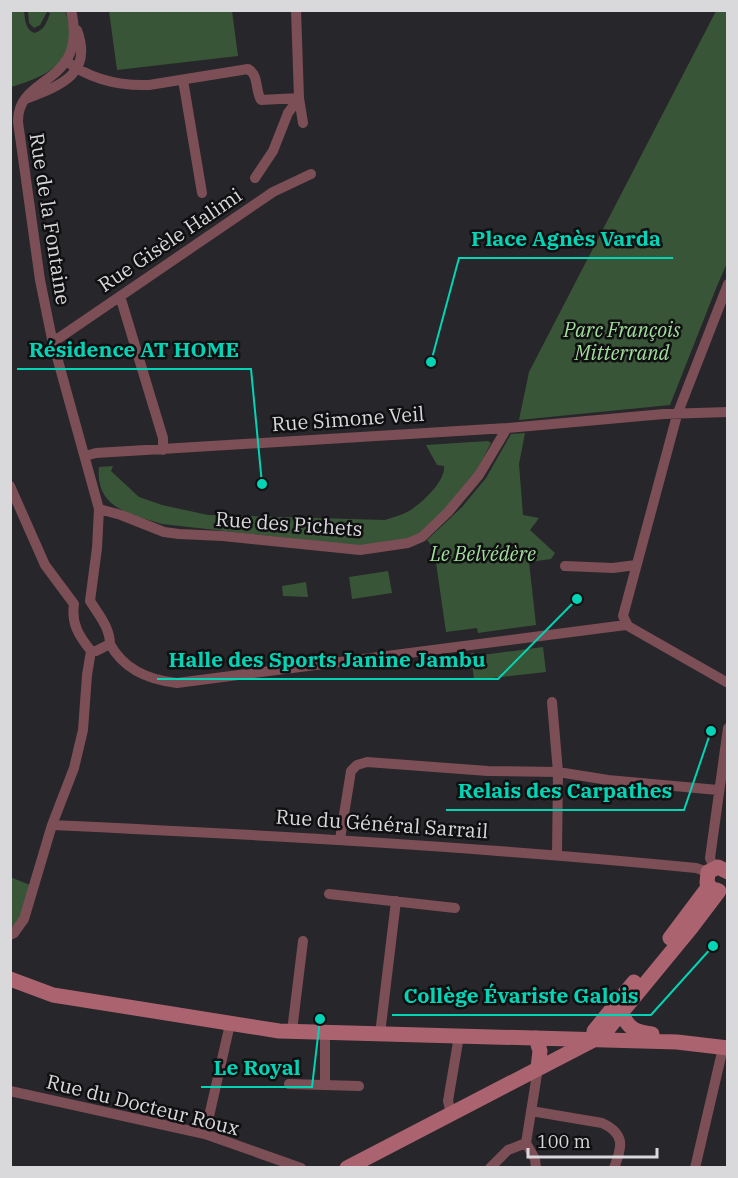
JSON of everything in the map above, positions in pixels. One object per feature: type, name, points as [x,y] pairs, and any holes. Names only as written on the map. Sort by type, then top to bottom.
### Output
[{"type":"main road","points":[[346,1167],[603,1035],[622,1014],[720,876]]},
{"type":"main road","points":[[594,1040],[594,1031],[599,1024],[720,876]]},
{"type":"main road","points":[[10,979],[53,995],[230,1024],[292,1031],[677,1042],[725,1048]]},
{"type":"main road","points":[[622,1014],[631,1030],[638,1033],[659,1034],[677,1042]]},
{"type":"main road","points":[[536,1038],[540,1051],[538,1068]]},
{"type":"street","points":[[296,10],[299,98],[303,123]]},
{"type":"street","points":[[22,100],[54,76],[66,61],[74,40],[72,16]]},
{"type":"street","points":[[22,100],[62,84],[77,69],[82,49],[72,16]]},
{"type":"street","points":[[66,61],[87,75],[134,85],[183,80],[248,69],[255,77],[258,97],[261,100],[299,98]]},
{"type":"street","points":[[183,80],[202,194]]},
{"type":"street","points":[[255,178],[273,151],[288,113],[299,98]]},
{"type":"street","name":"Rue de la Fontaine","points":[[22,100],[18,109],[18,122],[40,280],[52,339],[99,509],[97,548],[90,601]]},
{"type":"street","name":"Rue Gisèle Halimi","points":[[52,339],[59,338],[273,192],[312,174]]},
{"type":"street","points":[[626,625],[623,616],[677,415],[728,284]]},
{"type":"street","points":[[120,296],[163,438],[163,450]]},
{"type":"street","points":[[507,428],[561,422],[728,412]]},
{"type":"street","name":"Rue Simone Veil","points":[[85,456],[96,453],[507,428]]},
{"type":"street","name":"Rue des Pichets","points":[[99,509],[164,532],[179,534],[223,536],[360,550],[408,543],[422,537],[448,512],[479,474],[507,428]]},
{"type":"street","points":[[10,486],[45,565],[74,604],[72,616],[75,627],[91,651],[83,730],[74,768],[52,825],[24,919],[10,935]]},
{"type":"street","points":[[565,566],[613,568],[636,565]]},
{"type":"street","points":[[74,604],[90,601],[103,620],[110,636],[110,644],[119,660],[157,681],[177,683],[626,625],[728,683]]},
{"type":"street","points":[[91,651],[110,644]]},
{"type":"street","points":[[552,702],[558,772],[557,854]]},
{"type":"street","points":[[720,876],[710,858],[728,728]]},
{"type":"street","points":[[340,839],[351,771],[357,765],[367,762],[488,771],[558,772],[608,780],[718,790]]},
{"type":"street","name":"Rue du Général Sarrail","points":[[52,825],[340,839],[557,854],[696,868],[720,876]]},
{"type":"street","points":[[329,894],[455,908]]},
{"type":"street","points":[[380,1034],[396,902]]},
{"type":"street","points":[[292,1031],[303,941]]},
{"type":"street","points":[[205,1134],[230,1024]]},
{"type":"street","points":[[325,1085],[326,1032]]},
{"type":"street","points":[[451,1113],[448,1101],[459,1036]]},
{"type":"street","points":[[695,1167],[725,1048]]},
{"type":"street","points":[[536,1167],[526,1143],[538,1068]]},
{"type":"street","points":[[289,1084],[359,1086]]},
{"type":"street","name":"Rue du Docteur Roux","points":[[10,1091],[205,1134],[301,1167]]},
{"type":"street","points":[[531,1111],[603,1123],[613,1128],[621,1139],[621,1150],[614,1167]]},
{"type":"street","points":[[490,1167],[507,1150],[526,1143]]},
{"type":"green space","points":[[11,11],[24,11],[27,26],[34,33],[43,28],[50,13],[47,12],[40,25],[34,28],[29,23],[28,11],[65,11],[71,36],[66,53],[54,67],[38,77],[11,87]]},
{"type":"green space","points":[[109,11],[232,11],[238,56],[117,70]]},
{"type":"green space","name":"Parc François Mitterrand","points":[[716,11],[728,11],[727,263],[670,405],[519,420],[529,372]]},
{"type":"green space","name":"Le Belvédère","points":[[525,433],[519,464],[523,515],[539,518],[530,530],[555,553],[551,559],[529,562],[536,625],[478,633],[477,628],[446,632],[434,549],[427,540],[462,507],[486,478],[511,434]]},
{"type":"green space","points":[[488,441],[491,443],[476,472],[422,533],[400,541],[360,546],[162,524],[138,517],[117,507],[103,492],[99,481],[99,467],[113,466],[111,471],[139,497],[162,505],[208,515],[385,520],[414,508],[432,492],[441,478],[444,466],[437,465],[426,445]]},
{"type":"green space","points":[[388,571],[392,593],[352,599],[349,577]]},
{"type":"green space","points":[[306,582],[308,597],[283,596],[282,586]]},
{"type":"green space","points":[[543,647],[546,672],[474,680],[471,653],[475,656]]},
{"type":"green space","points":[[10,877],[30,885],[22,916],[11,928]]},
{"type":"place","name":"Place Agnès Varda","points":[[431,362]]},
{"type":"place","name":"Résidence AT HOME","points":[[262,484]]},
{"type":"place","name":"Halle des Sports Janine Jambu","points":[[577,599]]},
{"type":"place","name":"Relais des Carpathes","points":[[711,731]]},
{"type":"place","name":"Collège Évariste Galois","points":[[713,946]]},
{"type":"place","name":"Le Royal","points":[[320,1019]]}]
